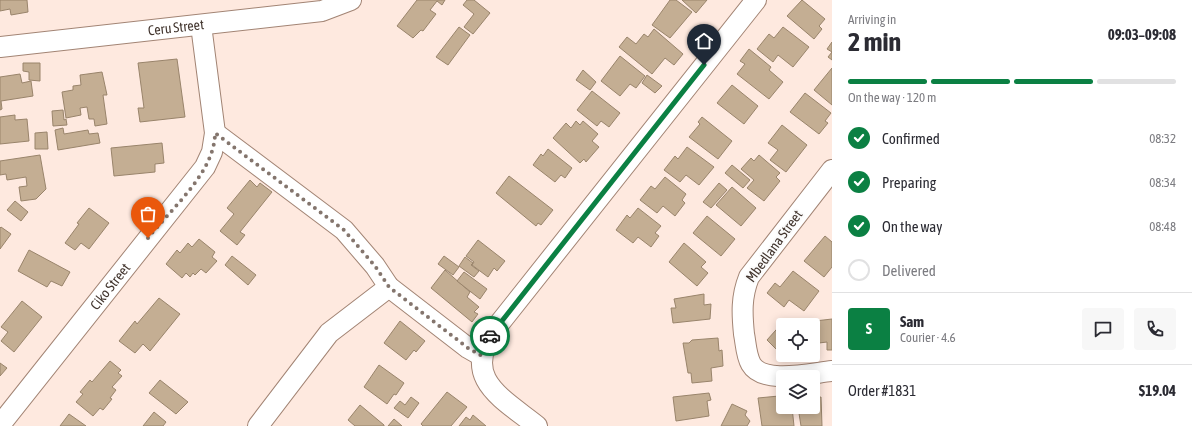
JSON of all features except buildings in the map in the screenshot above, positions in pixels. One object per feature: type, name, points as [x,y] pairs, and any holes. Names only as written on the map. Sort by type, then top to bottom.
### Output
[{"type":"street","name":"Ceru Street","points":[[0,47],[322,11],[351,0]]},
{"type":"street","points":[[537,426],[495,393],[488,384],[484,376],[482,356],[483,349],[496,329],[756,0]]},
{"type":"street","name":"Ciko Street","points":[[0,425],[206,167],[212,152],[215,133],[201,25]]},
{"type":"street","points":[[215,133],[344,230],[375,266],[389,287],[468,348],[482,356]]},
{"type":"street","name":"Mbedlana Street","points":[[832,170],[749,277],[744,290],[742,310],[747,356],[755,370],[770,376],[832,370]]},
{"type":"street","points":[[258,426],[329,333],[389,287]]},
{"type":"way so far","points":[[148,238],[206,167],[212,152],[215,133],[344,230],[375,266],[389,287],[468,348],[482,356],[483,349],[490,336]]},
{"type":"route","points":[[490,336],[704,65]]}]
